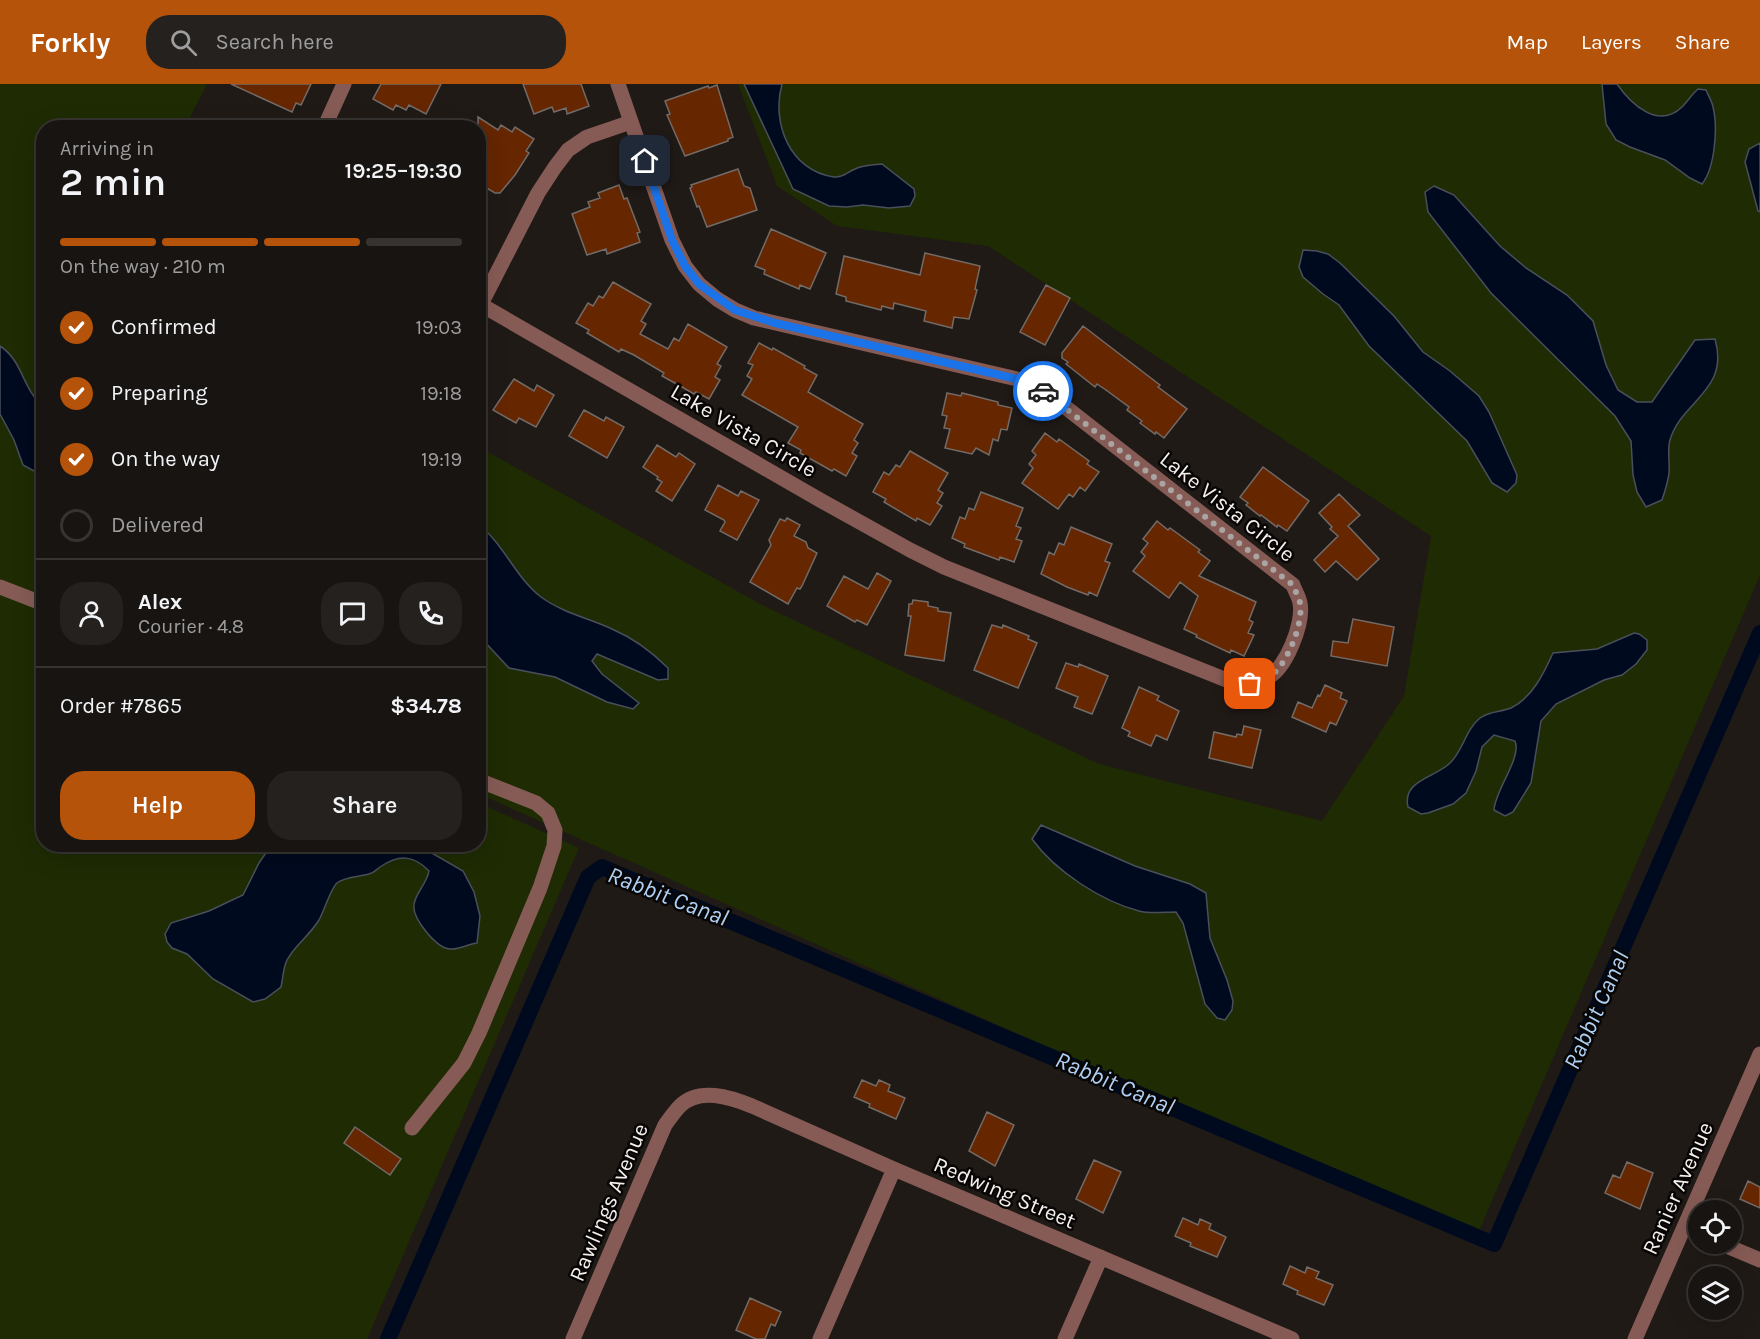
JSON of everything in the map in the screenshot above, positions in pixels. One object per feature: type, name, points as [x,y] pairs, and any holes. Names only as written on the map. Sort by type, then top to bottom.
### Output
[{"type":"street","points":[[328,120],[344,84]]},
{"type":"street","name":"Lake Vista Circle","points":[[486,307],[830,505],[944,567],[1229,681],[1250,684],[1269,678],[1283,663],[1299,622],[1300,603],[1293,585],[1039,388],[1017,379],[754,318],[735,310],[699,284],[685,266],[672,240],[618,84]]},
{"type":"street","points":[[486,293],[538,193],[568,150],[587,138],[631,122]]},
{"type":"street","points":[[0,587],[36,601]]},
{"type":"street","points":[[412,1128],[464,1063],[479,1033],[540,888],[554,846],[555,830],[548,813],[536,803],[486,783]]},
{"type":"street","name":"Ranier Avenue","points":[[1702,1200],[1760,1054]]},
{"type":"street","name":"Redwing Street","points":[[698,1095],[734,1099],[1292,1339]]},
{"type":"street","name":"Rawlings Avenue","points":[[573,1339],[665,1125],[681,1105],[698,1095]]},
{"type":"street","points":[[820,1339],[894,1169]]},
{"type":"street","name":"Ranier Avenue","points":[[1635,1339],[1688,1235]]},
{"type":"street","points":[[1742,1252],[1760,1260]]},
{"type":"street","points":[[1065,1339],[1101,1257]]},
{"type":"green space","points":[[0,84],[207,84],[189,120],[36,120],[36,597],[0,581]]},
{"type":"green space","points":[[738,84],[1760,84],[1760,575],[1476,1238],[486,797],[486,451],[762,605],[1099,764],[1322,821],[1404,696],[1431,536],[988,246],[837,226],[777,186]]},
{"type":"green space","points":[[0,590],[36,606],[36,852],[267,852],[243,895],[209,911],[172,948],[187,954],[213,979],[254,1002],[281,987],[287,960],[319,920],[337,883],[348,878],[371,874],[387,863],[400,858],[412,859],[429,871],[414,915],[437,945],[477,943],[463,871],[430,852],[486,852],[486,806],[579,848],[367,1339],[0,1339]]},
{"type":"water","points":[[744,84],[782,84],[779,114],[782,129],[795,155],[806,165],[819,173],[837,177],[861,167],[882,164],[914,189],[915,196],[910,206],[889,208],[863,205],[829,206],[793,189]]},
{"type":"water","points":[[1602,84],[1617,84],[1637,106],[1646,112],[1664,116],[1682,107],[1698,89],[1706,90],[1713,107],[1715,136],[1713,158],[1702,184],[1665,160],[1616,140],[1606,124]]},
{"type":"water","points":[[1760,143],[1760,212],[1745,162],[1749,149]]},
{"type":"water","points":[[1434,186],[1454,195],[1500,246],[1526,268],[1567,295],[1593,321],[1606,365],[1618,390],[1637,402],[1652,402],[1695,340],[1715,339],[1718,357],[1716,371],[1710,384],[1676,427],[1670,440],[1669,473],[1662,500],[1646,507],[1637,492],[1633,475],[1631,441],[1615,416],[1491,293],[1428,212],[1425,192]]},
{"type":"water","points":[[1303,250],[1328,254],[1340,263],[1394,316],[1423,352],[1479,396],[1489,412],[1517,475],[1516,483],[1507,492],[1492,483],[1467,441],[1369,346],[1339,305],[1303,277],[1299,267]]},
{"type":"water","points":[[0,346],[13,359],[36,400],[36,472],[23,465],[14,440],[0,414]]},
{"type":"water","points":[[486,531],[524,580],[541,597],[558,607],[635,641],[668,668],[668,679],[658,680],[597,654],[592,661],[602,674],[639,703],[633,709],[607,702],[555,677],[509,668],[486,643]]},
{"type":"water","points":[[1634,633],[1647,640],[1647,650],[1636,664],[1622,675],[1604,680],[1556,704],[1541,721],[1531,783],[1513,812],[1505,816],[1494,810],[1495,802],[1515,756],[1515,741],[1494,735],[1482,747],[1476,771],[1466,793],[1453,804],[1421,814],[1408,807],[1407,798],[1414,786],[1454,759],[1480,718],[1511,708],[1525,698],[1541,677],[1553,653],[1597,649]]},
{"type":"water","points":[[1041,825],[1135,866],[1190,884],[1206,893],[1210,938],[1233,1001],[1232,1010],[1225,1020],[1217,1018],[1205,1004],[1183,923],[1176,912],[1139,911],[1109,900],[1080,883],[1053,862],[1032,839]]},
{"type":"water","points":[[267,852],[430,852],[463,871],[474,892],[480,916],[477,943],[450,949],[438,944],[426,932],[414,911],[414,905],[416,896],[429,871],[412,859],[400,858],[387,863],[371,874],[348,878],[337,883],[319,920],[287,960],[281,987],[265,999],[253,1002],[213,979],[187,954],[172,948],[165,934],[171,923],[209,911],[243,895]]},
{"type":"building","points":[[231,84],[311,84],[301,105],[296,103],[292,112]]},
{"type":"building","points":[[381,84],[441,84],[426,114],[409,105],[406,110],[396,105],[393,110],[373,99]]},
{"type":"building","points":[[523,84],[581,84],[589,106],[567,114],[566,108],[554,112],[552,107],[534,114]]},
{"type":"building","points":[[717,85],[733,137],[728,141],[685,156],[667,115],[670,114],[665,101]]},
{"type":"building","points":[[486,122],[498,130],[501,125],[512,132],[515,127],[534,139],[526,151],[529,153],[515,175],[500,193],[486,188]]},
{"type":"building","points":[[738,169],[744,186],[750,188],[757,210],[707,227],[699,206],[697,207],[691,185]]},
{"type":"building","points":[[619,185],[624,199],[627,198],[640,232],[637,233],[640,242],[607,254],[606,249],[587,255],[572,214],[590,207],[588,202],[600,198],[598,193]]},
{"type":"building","points":[[771,229],[826,253],[810,289],[800,285],[799,289],[764,274],[765,270],[755,266]]},
{"type":"building","points":[[925,253],[980,266],[975,289],[977,290],[969,319],[954,317],[952,328],[924,321],[926,311],[894,303],[893,309],[882,306],[881,310],[846,301],[846,297],[836,294],[844,256],[920,275]]},
{"type":"building","points":[[613,282],[651,304],[641,321],[646,324],[640,334],[668,349],[674,338],[679,341],[688,324],[727,347],[717,364],[721,366],[715,377],[720,380],[709,399],[696,392],[694,394],[662,376],[664,373],[634,355],[621,349],[619,352],[587,333],[589,330],[576,323],[588,303],[593,306],[599,296],[603,298]]},
{"type":"building","points":[[1046,285],[1070,298],[1045,345],[1020,332]]},
{"type":"building","points":[[1083,326],[1160,385],[1158,387],[1187,409],[1164,438],[1140,423],[1142,421],[1127,410],[1129,407],[1097,384],[1095,387],[1066,364],[1068,362],[1062,358],[1062,353]]},
{"type":"building","points":[[759,343],[772,350],[773,348],[817,375],[808,392],[863,424],[854,440],[858,443],[852,453],[857,456],[846,476],[800,453],[801,450],[788,443],[798,427],[742,395],[752,379],[747,376],[753,365],[748,363]]},
{"type":"building","points":[[514,379],[534,391],[537,385],[554,395],[536,427],[519,418],[516,423],[493,410]]},
{"type":"building","points":[[947,393],[961,396],[962,393],[1012,408],[1007,430],[1001,429],[998,441],[993,439],[989,455],[976,448],[972,454],[945,448],[950,429],[944,428],[947,416],[942,415]]},
{"type":"building","points":[[584,410],[604,421],[606,417],[624,427],[607,458],[569,436]]},
{"type":"building","points":[[1045,433],[1057,442],[1059,439],[1089,461],[1087,464],[1099,472],[1085,491],[1080,487],[1073,497],[1069,494],[1058,509],[1022,483],[1033,468],[1029,464],[1036,455],[1032,451]]},
{"type":"building","points":[[657,445],[676,457],[679,453],[695,464],[672,501],[656,491],[662,482],[643,467]]},
{"type":"building","points":[[910,451],[948,473],[938,490],[943,493],[937,503],[942,506],[930,525],[917,518],[916,521],[884,502],[886,499],[873,492],[884,472],[889,475],[896,465],[900,467]]},
{"type":"building","points":[[1263,467],[1309,501],[1287,531],[1260,516],[1240,497]]},
{"type":"building","points":[[718,485],[738,496],[741,491],[759,500],[737,540],[720,531],[724,520],[705,510]]},
{"type":"building","points":[[981,492],[1023,508],[1016,526],[1021,528],[1016,539],[1022,541],[1014,562],[1000,557],[999,560],[964,547],[965,544],[952,538],[960,517],[965,519],[969,508],[974,510]]},
{"type":"building","points":[[1339,494],[1360,515],[1348,526],[1379,559],[1357,580],[1336,561],[1325,572],[1314,560],[1338,536],[1319,513]]},
{"type":"building","points":[[787,518],[800,525],[794,536],[806,542],[808,548],[817,553],[802,586],[800,589],[797,588],[788,604],[750,582],[771,545],[769,540],[780,519],[785,521]]},
{"type":"building","points":[[1157,521],[1200,550],[1198,552],[1210,561],[1199,576],[1256,602],[1249,620],[1253,622],[1248,633],[1254,635],[1244,656],[1231,650],[1230,653],[1184,629],[1198,596],[1180,582],[1169,598],[1133,571],[1145,556],[1141,552],[1148,543],[1143,539]]},
{"type":"building","points":[[1071,527],[1112,544],[1105,561],[1110,563],[1097,596],[1067,587],[1041,574],[1049,552],[1054,555],[1059,543],[1064,545]]},
{"type":"building","points":[[877,573],[891,581],[867,625],[857,620],[855,622],[827,606],[844,576],[868,589]]},
{"type":"building","points":[[913,600],[928,602],[928,606],[938,608],[938,611],[951,613],[944,661],[905,655],[911,616],[908,616],[909,604],[912,604]]},
{"type":"building","points":[[1353,619],[1394,627],[1387,666],[1331,656],[1333,641],[1348,643]]},
{"type":"building","points":[[992,625],[1002,628],[1003,625],[1029,636],[1028,639],[1037,643],[1018,688],[974,670]]},
{"type":"building","points":[[1066,663],[1078,667],[1079,664],[1108,676],[1092,714],[1074,707],[1078,697],[1056,688]]},
{"type":"building","points":[[1325,685],[1342,693],[1340,698],[1347,701],[1336,725],[1330,722],[1326,732],[1292,717],[1298,702],[1312,708]]},
{"type":"building","points":[[1139,687],[1159,696],[1157,700],[1179,711],[1167,740],[1156,735],[1151,746],[1128,736],[1130,732],[1122,728]]},
{"type":"building","points":[[1244,726],[1261,730],[1252,768],[1209,758],[1214,732],[1236,737],[1237,734],[1242,735]]},
{"type":"building","points":[[862,1080],[876,1086],[879,1080],[890,1085],[888,1091],[905,1098],[896,1119],[869,1107],[870,1104],[854,1097]]},
{"type":"building","points":[[987,1112],[1014,1125],[995,1166],[969,1151]]},
{"type":"building","points":[[355,1127],[401,1159],[390,1175],[344,1143]]},
{"type":"building","points":[[1094,1160],[1121,1172],[1103,1213],[1076,1199]]},
{"type":"building","points":[[1627,1162],[1653,1173],[1640,1209],[1605,1193],[1613,1175],[1620,1178]]},
{"type":"building","points":[[1748,1181],[1760,1187],[1760,1208],[1740,1199]]},
{"type":"building","points":[[1183,1218],[1198,1225],[1200,1219],[1211,1224],[1209,1229],[1226,1237],[1217,1257],[1190,1246],[1191,1243],[1175,1236]]},
{"type":"building","points":[[1290,1266],[1305,1273],[1307,1267],[1319,1272],[1316,1278],[1333,1285],[1324,1305],[1297,1294],[1298,1291],[1283,1284]]},
{"type":"building","points":[[750,1298],[781,1312],[775,1326],[771,1324],[765,1339],[756,1339],[736,1330]]},
{"type":"waterway","name":"Rabbit Canal","points":[[388,1339],[588,877],[602,867],[1494,1244],[1760,633]]},
{"type":"way so far","points":[[1043,391],[1293,585],[1300,603],[1299,622],[1291,645],[1283,663],[1269,678],[1250,684]]},
{"type":"route","points":[[645,161],[672,240],[685,266],[699,284],[735,310],[754,318],[1017,379],[1043,391]]}]
